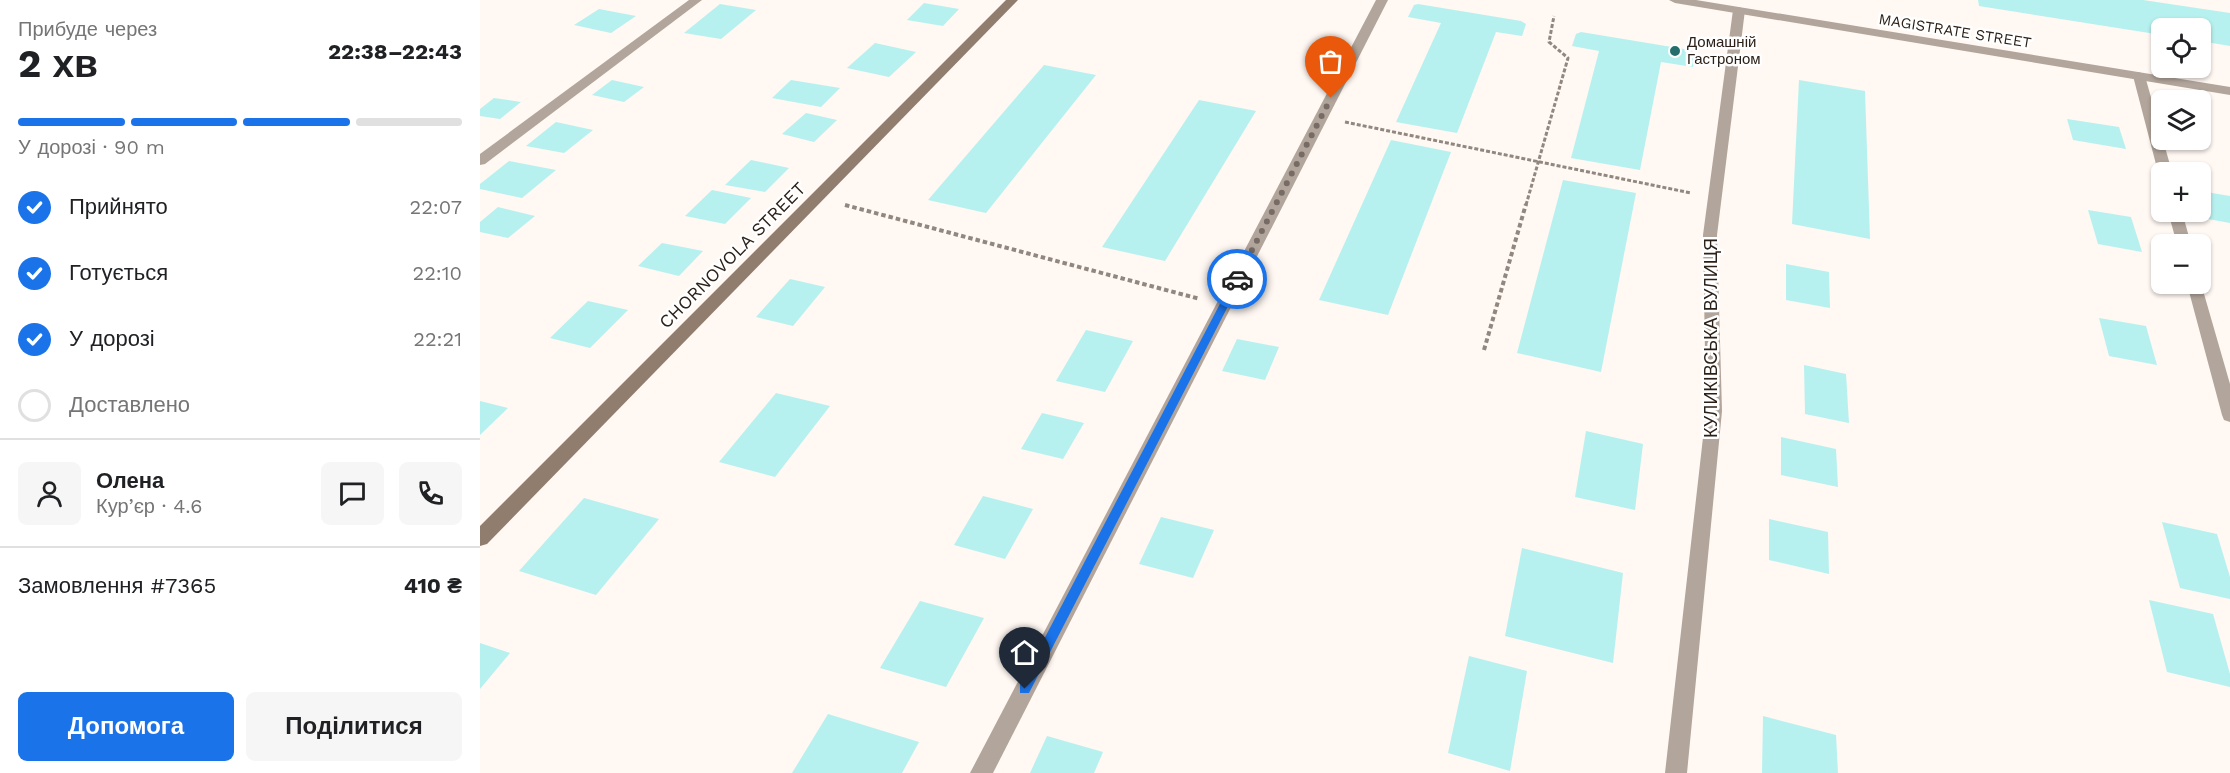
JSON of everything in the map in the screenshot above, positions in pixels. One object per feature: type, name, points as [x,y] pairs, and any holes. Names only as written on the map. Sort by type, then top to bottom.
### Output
[{"type":"main road","name":"CHORNOVOLA STREET","points":[[480,538],[1012,0]]},
{"type":"street","points":[[480,161],[696,0]]},
{"type":"street","points":[[981,773],[1382,0]]},
{"type":"street","name":"MAGISTRATE STREET","points":[[1674,0],[2230,91]]},
{"type":"street","name":"КУЛИКІВСЬКА ВУЛИЦЯ","points":[[1676,773],[1714,411],[1710,235],[1739,10]]},
{"type":"street","points":[[2139,76],[2162,162]]},
{"type":"street","points":[[2198,294],[2230,415]]},
{"type":"path","points":[[1484,350],[1568,58],[1549,42],[1554,16]]},
{"type":"path","points":[[1321,117],[1715,198]]},
{"type":"path","points":[[844,205],[1196,297],[1221,309]]},
{"type":"building","points":[[1978,0],[2143,0],[2230,13],[2230,46],[2211,43],[2211,18],[2151,18],[2151,33],[1979,6]]},
{"type":"building","points":[[924,3],[959,9],[943,26],[907,20]]},
{"type":"building","points":[[720,4],[756,10],[721,39],[684,33]]},
{"type":"building","points":[[1414,5],[1521,21],[1526,24],[1522,36],[1496,32],[1457,133],[1396,122],[1441,23],[1408,17]]},
{"type":"building","points":[[599,9],[636,16],[611,33],[574,25]]},
{"type":"building","points":[[1581,32],[1690,50],[1696,54],[1693,67],[1661,62],[1640,170],[1571,158],[1599,51],[1572,46],[1576,34]]},
{"type":"building","points":[[875,43],[916,52],[889,77],[847,68]]},
{"type":"building","points":[[1044,65],[1096,75],[986,213],[928,200]]},
{"type":"building","points":[[612,80],[644,87],[624,102],[592,95]]},
{"type":"building","points":[[791,80],[840,88],[821,107],[772,98]]},
{"type":"building","points":[[1799,80],[1865,91],[1870,239],[1792,224]]},
{"type":"building","points":[[494,98],[521,102],[500,119],[480,116],[480,109]]},
{"type":"building","points":[[1199,100],[1256,111],[1165,261],[1102,247]]},
{"type":"building","points":[[806,113],[837,120],[814,142],[782,134]]},
{"type":"building","points":[[2067,119],[2119,127],[2126,149],[2073,140]]},
{"type":"building","points":[[556,122],[593,130],[564,153],[526,146]]},
{"type":"building","points":[[1391,140],[1451,152],[1388,315],[1319,300]]},
{"type":"building","points":[[751,160],[789,168],[765,192],[725,185]]},
{"type":"building","points":[[509,161],[556,170],[522,198],[480,189],[480,184]]},
{"type":"building","points":[[1563,180],[1636,193],[1601,372],[1517,353]]},
{"type":"building","points":[[712,190],[751,198],[725,224],[685,216]]},
{"type":"building","points":[[2211,193],[2230,196],[2230,223],[2211,220]]},
{"type":"building","points":[[498,207],[535,216],[508,238],[480,232],[480,222]]},
{"type":"building","points":[[2088,210],[2131,217],[2142,252],[2098,244]]},
{"type":"building","points":[[662,243],[703,251],[679,276],[638,266]]},
{"type":"building","points":[[1786,264],[1829,272],[1830,308],[1786,300]]},
{"type":"building","points":[[790,279],[825,287],[793,326],[756,317]]},
{"type":"building","points":[[588,301],[628,310],[590,348],[550,338]]},
{"type":"building","points":[[2099,318],[2146,326],[2157,365],[2109,356]]},
{"type":"building","points":[[1086,330],[1133,341],[1105,392],[1056,381]]},
{"type":"building","points":[[1237,339],[1279,347],[1265,380],[1222,371]]},
{"type":"building","points":[[1804,365],[1846,374],[1849,423],[1805,414]]},
{"type":"building","points":[[776,393],[830,406],[775,477],[719,462]]},
{"type":"building","points":[[480,401],[508,408],[480,435]]},
{"type":"building","points":[[1042,413],[1084,423],[1063,459],[1021,449]]},
{"type":"building","points":[[1586,431],[1643,444],[1635,510],[1575,497]]},
{"type":"building","points":[[1781,437],[1836,449],[1838,487],[1781,475]]},
{"type":"building","points":[[983,496],[1033,509],[1005,559],[954,545]]},
{"type":"building","points":[[584,498],[659,519],[596,595],[519,571]]},
{"type":"building","points":[[1161,517],[1214,530],[1193,578],[1139,564]]},
{"type":"building","points":[[1769,519],[1828,532],[1829,574],[1769,560]]},
{"type":"building","points":[[2162,522],[2217,534],[2230,577],[2230,599],[2180,588]]},
{"type":"building","points":[[1522,548],[1623,573],[1613,663],[1505,636]]},
{"type":"building","points":[[2149,600],[2213,614],[2230,674],[2230,687],[2167,672]]},
{"type":"building","points":[[920,601],[984,618],[946,687],[880,668]]},
{"type":"building","points":[[480,643],[510,653],[480,689]]},
{"type":"building","points":[[1469,656],[1527,671],[1510,771],[1448,753]]},
{"type":"building","points":[[828,714],[919,742],[902,773],[792,773]]},
{"type":"building","points":[[1763,716],[1836,735],[1838,773],[1762,773]]},
{"type":"building","points":[[1047,736],[1103,752],[1094,773],[1030,773]]},
{"type":"way so far","points":[[1237,279],[1331,98]]},
{"type":"place","name":"Домашній Гастроном","points":[[1675,51]]},
{"type":"route","points":[[1025,689],[1237,279]]}]
